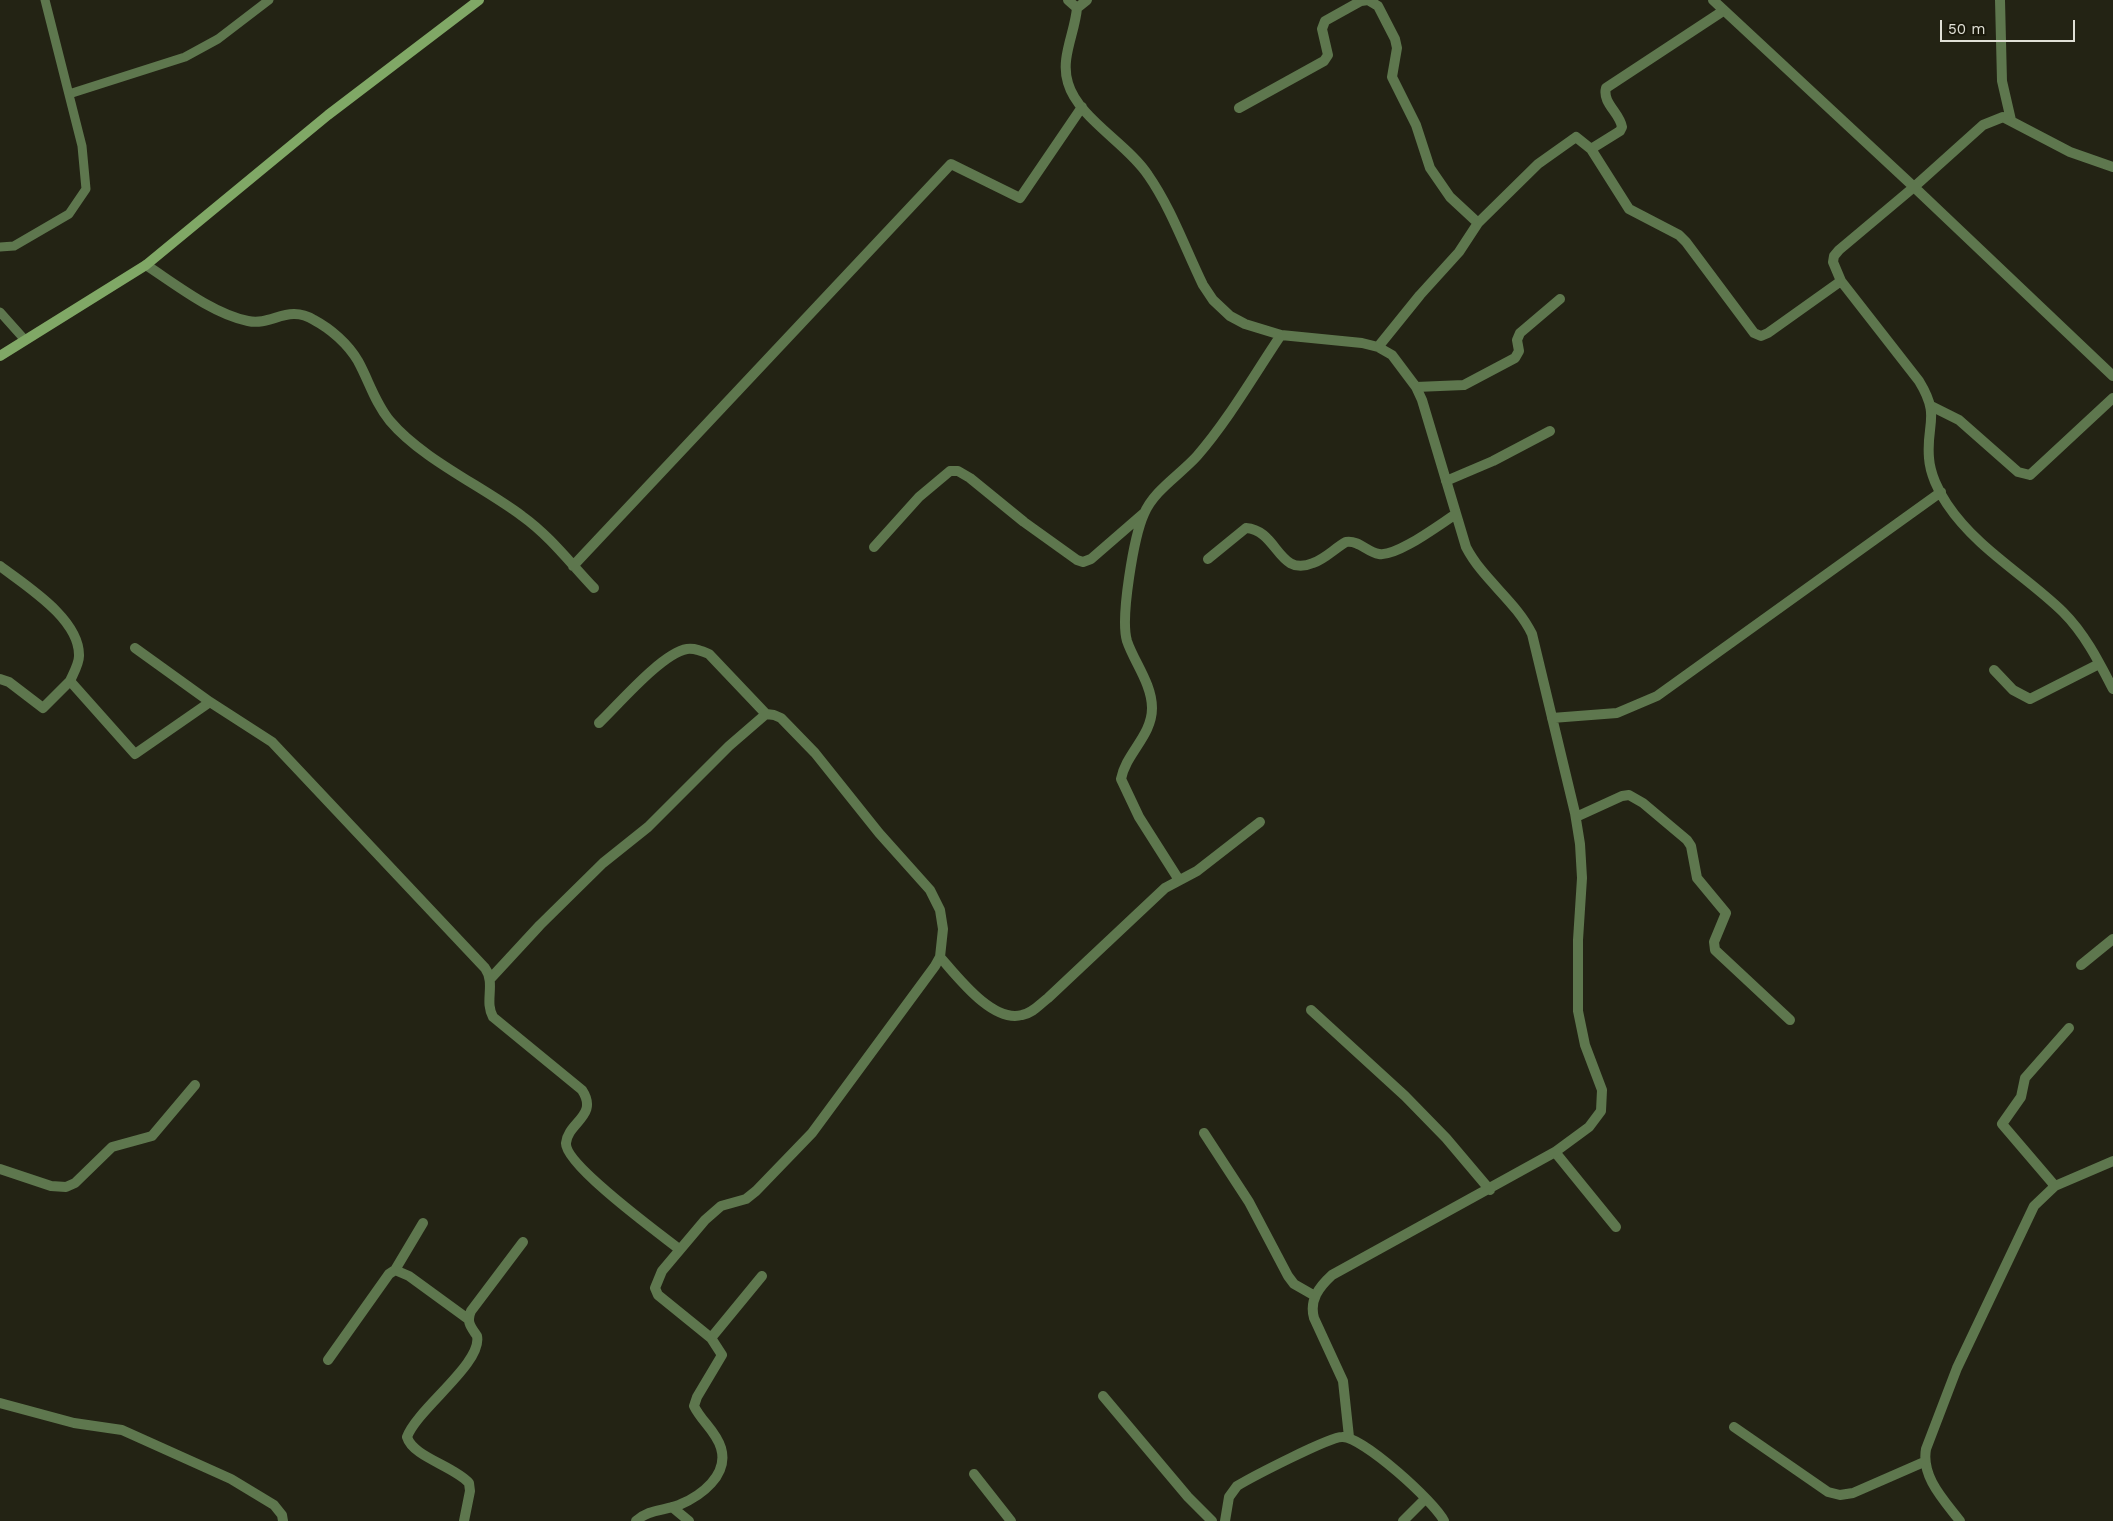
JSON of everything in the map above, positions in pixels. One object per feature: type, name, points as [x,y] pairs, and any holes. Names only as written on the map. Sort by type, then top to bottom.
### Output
[{"type":"street","points":[[0,356],[146,265],[328,115],[479,0]]},
{"type":"street","points":[[1068,0],[1077,8]]},
{"type":"street","points":[[1087,0],[1077,8],[1065,66],[1068,83],[1082,107],[1136,158],[1148,174],[1202,284],[1213,300],[1230,316],[1245,324],[1281,335],[1378,347],[1392,355],[1416,387],[1456,514],[1472,558],[1515,607],[1532,634],[1576,818],[1582,878],[1578,940],[1580,1026],[1603,1099],[1598,1118],[1555,1152],[1490,1190],[1332,1275],[1321,1285],[1315,1296],[1312,1308],[1314,1318],[1343,1381],[1349,1437]]},
{"type":"street","points":[[1240,108],[1324,61],[1328,55],[1322,29],[1324,21],[1361,1],[1368,0],[1378,6],[1396,39],[1397,48],[1392,77],[1416,125],[1430,168],[1450,197],[1478,223]]},
{"type":"street","points":[[1713,0],[2113,376]]},
{"type":"street","points":[[2000,0],[2002,81],[2011,120]]},
{"type":"street","points":[[1591,149],[1620,131],[1622,127],[1622,121],[1606,98],[1606,88],[1723,11]]},
{"type":"street","points":[[573,566],[951,164],[1020,198],[1082,107]]},
{"type":"street","points":[[2113,166],[2070,152],[2003,117],[1983,125],[1834,256],[1833,262],[1841,281],[1919,381],[1929,398],[1932,414],[1929,457],[1934,479],[1958,519],[1993,556],[2063,612],[2081,633],[2113,689]]},
{"type":"street","points":[[1378,347],[1420,295],[1459,252],[1478,223],[1538,164],[1572,139],[1580,138],[1591,149],[1629,209],[1679,235],[1686,242],[1754,333],[1761,336],[1768,332],[1841,281]]},
{"type":"street","points":[[146,265],[203,302],[249,322],[261,322],[285,314],[299,314],[327,327],[346,345],[358,360],[380,406],[391,422],[411,440],[522,515],[554,544],[594,588]]},
{"type":"street","points":[[1416,387],[1464,385],[1515,358],[1519,352],[1517,340],[1520,333],[1560,299]]},
{"type":"street","points":[[874,547],[919,497],[950,471],[958,471],[970,478],[1024,522],[1077,560],[1091,559],[1144,512],[1208,441],[1281,335]]},
{"type":"street","points":[[1930,406],[1958,420],[2018,472],[2030,475],[2113,398]]},
{"type":"street","points":[[1446,481],[1493,461],[1550,430]]},
{"type":"street","points":[[1552,718],[1617,713],[1657,696],[1941,492]]},
{"type":"street","points":[[1144,512],[1124,620],[1127,640],[1150,696],[1152,709],[1144,736],[1127,762],[1121,779],[1139,817],[1179,880]]},
{"type":"street","points":[[1208,559],[1246,528],[1258,530],[1265,535],[1288,563],[1293,566],[1314,563],[1346,542],[1352,541],[1381,554],[1389,553],[1421,537],[1456,514]]},
{"type":"street","points":[[0,566],[51,605],[66,623],[76,642],[79,656],[70,682],[42,708],[9,682],[0,679]]},
{"type":"street","points":[[135,648],[210,702],[272,742],[484,968],[491,978],[489,1010],[493,1017],[582,1090],[587,1097],[588,1106],[568,1136],[566,1143],[571,1158],[614,1198],[679,1249]]},
{"type":"street","points":[[599,723],[657,667],[670,656],[686,649],[698,650],[709,654],[766,714]]},
{"type":"street","points":[[1994,670],[2013,690],[2030,699],[2099,664]]},
{"type":"street","points":[[70,682],[134,754],[210,702]]},
{"type":"street","points":[[491,978],[540,925],[602,863],[648,827],[729,746],[766,714],[774,714],[781,718],[815,753],[879,833],[930,890],[940,910],[943,929],[940,957],[812,1133],[756,1191],[746,1198],[721,1206],[690,1235],[662,1271],[655,1288],[658,1295],[669,1306],[711,1338],[722,1355],[697,1397],[694,1406],[718,1440],[722,1449],[722,1461],[714,1481],[695,1496],[672,1507],[654,1510],[636,1521]]},
{"type":"street","points":[[1576,818],[1622,796],[1629,795],[1644,803],[1687,840],[1691,846],[1694,871],[1697,878],[1726,913],[1714,942],[1715,950],[1790,1020]]},
{"type":"street","points":[[940,957],[977,998],[1006,1014],[1022,1015],[1041,1004],[1165,888],[1208,863],[1260,822]]},
{"type":"street","points":[[2081,965],[2113,940]]},
{"type":"street","points":[[1311,1010],[1405,1096],[1446,1138],[1490,1190]]},
{"type":"street","points":[[2055,1186],[2002,1124],[2021,1096],[2026,1078],[2069,1028]]},
{"type":"street","points":[[0,1169],[51,1186],[66,1186],[75,1183],[112,1147],[152,1136],[195,1085]]},
{"type":"street","points":[[1204,1133],[1249,1202],[1288,1276],[1294,1284],[1315,1296]]},
{"type":"street","points":[[1555,1152],[1616,1227]]},
{"type":"street","points":[[1960,1521],[1927,1474],[1924,1462],[1926,1449],[1957,1368],[2034,1206],[2055,1186],[2113,1161]]},
{"type":"street","points":[[328,1360],[389,1274],[395,1270],[423,1223]]},
{"type":"street","points":[[464,1521],[470,1491],[469,1483],[457,1473],[413,1447],[407,1437],[416,1421],[452,1382],[476,1349],[477,1336],[469,1325],[468,1318],[471,1311],[523,1242]]},
{"type":"street","points":[[395,1270],[409,1276],[468,1318]]},
{"type":"street","points":[[711,1338],[762,1276]]},
{"type":"street","points":[[1103,1396],[1188,1497],[1212,1521]]},
{"type":"street","points":[[0,1403],[74,1423],[122,1430],[231,1479],[274,1505],[282,1516],[283,1521]]},
{"type":"street","points":[[1734,1427],[1828,1492],[1840,1495],[1853,1493],[1924,1462]]},
{"type":"street","points":[[1225,1521],[1229,1496],[1237,1486],[1339,1436],[1349,1437],[1358,1441],[1400,1474],[1426,1499],[1444,1521]]},
{"type":"street","points":[[974,1474],[1011,1521]]},
{"type":"street","points":[[1403,1521],[1426,1499]]},
{"type":"street","points":[[672,1507],[689,1521]]},
{"type":"lane","points":[[0,247],[14,246],[69,214],[86,189],[82,146],[45,0]]},
{"type":"lane","points":[[69,94],[185,57],[218,39],[269,0]]},
{"type":"lane","points":[[0,312],[25,340]]}]
